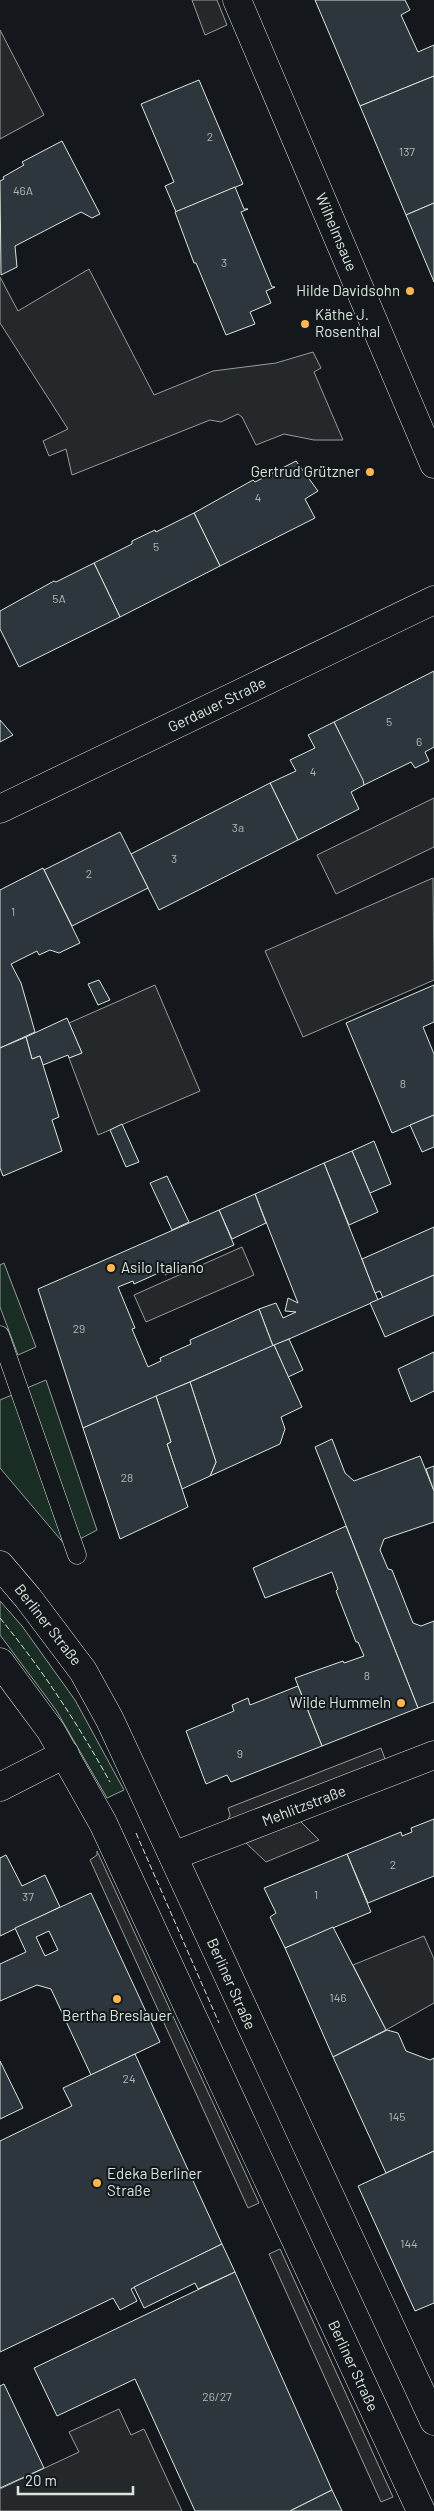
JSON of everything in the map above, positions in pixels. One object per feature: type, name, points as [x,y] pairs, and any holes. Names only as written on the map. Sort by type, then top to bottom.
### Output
[{"type":"main road","name":"Wilhelmsaue","points":[[237,0],[434,464]]},
{"type":"main road","name":"Gerdauer Straße","points":[[0,809],[434,600]]},
{"type":"main road","name":"Berliner Straße","points":[[0,1565],[28,1598],[83,1671],[118,1738],[434,2421]]},
{"type":"main road","name":"Berliner Straße","points":[[0,1662],[24,1693],[65,1754],[103,1823],[421,2511]]},
{"type":"main road","points":[[0,1787],[65,1754]]},
{"type":"main road","name":"Mehlitzstraße","points":[[174,1856],[434,1755]]},
{"type":"lane","points":[[0,1335],[77,1555]]},
{"type":"green space","points":[[4,1263],[36,1347],[18,1355],[0,1307],[0,1265]]},
{"type":"green space","points":[[46,1380],[97,1530],[80,1539],[27,1388]]},
{"type":"green space","points":[[12,1395],[66,1546],[0,1468],[0,1400]]},
{"type":"green space","points":[[0,1601],[22,1626],[75,1700],[124,1790],[107,1798],[56,1710],[0,1635]]},
{"type":"shaded area","points":[[192,0],[217,0],[227,25],[205,35]]},
{"type":"shaded area","points":[[0,30],[44,115],[0,139]]},
{"type":"shaded area","points":[[89,269],[154,395],[213,371],[276,363],[313,352],[321,368],[314,372],[343,440],[314,440],[284,434],[256,445],[242,417],[238,414],[221,422],[210,420],[72,475],[66,449],[49,456],[43,441],[68,429],[0,323],[0,277],[18,311]]},
{"type":"shaded area","points":[[434,798],[434,847],[336,894],[317,855]]},
{"type":"shaded area","points":[[433,878],[434,980],[303,1037],[265,951]]},
{"type":"shaded area","points":[[155,985],[200,1091],[98,1135],[69,1058],[82,1053],[69,1023]]},
{"type":"shaded area","points":[[242,1247],[254,1275],[146,1322],[134,1295]]},
{"type":"shaded area","points":[[381,1748],[385,1759],[227,1822],[230,1815],[228,1808]]},
{"type":"shaded area","points":[[300,1821],[319,1840],[266,1862],[246,1843]]},
{"type":"shaded area","points":[[97,1851],[259,2203],[248,2208],[90,1860],[97,1855]]},
{"type":"shaded area","points":[[424,1936],[434,1959],[434,2003],[386,2030],[353,1965]]},
{"type":"shaded area","points":[[280,2249],[393,2497],[381,2502],[269,2254]]},
{"type":"shaded area","points":[[119,2409],[131,2435],[144,2429],[182,2511],[0,2511],[0,2489],[79,2452],[69,2432]]},
{"type":"building","points":[[315,0],[405,0],[410,10],[401,15],[418,52],[434,45],[434,76],[360,106]]},
{"type":"building","points":[[434,76],[434,203],[406,215],[360,106]]},
{"type":"building","points":[[199,80],[243,184],[176,212],[165,186],[174,182],[141,104]]},
{"type":"building","points":[[62,141],[100,214],[92,218],[81,212],[15,246],[17,267],[1,275],[0,181],[4,179],[3,177],[24,165],[22,162]]},
{"type":"building","points":[[235,187],[244,209],[248,209],[241,212],[272,287],[275,287],[266,291],[271,303],[250,312],[255,324],[226,335],[196,263],[194,263],[175,212]]},
{"type":"building","points":[[434,203],[434,282],[406,215]]},
{"type":"building","points":[[296,461],[318,491],[305,499],[315,518],[220,566],[194,513],[253,480],[255,482]]},
{"type":"building","points":[[194,513],[220,566],[120,617],[94,563],[132,544],[132,541],[155,530],[156,532]]},
{"type":"building","points":[[94,563],[120,617],[19,667],[0,629],[0,611],[54,581],[56,582]]},
{"type":"building","points":[[434,671],[434,747],[425,752],[429,761],[415,768],[411,762],[364,785],[334,722]]},
{"type":"building","points":[[0,720],[13,735],[0,742]]},
{"type":"building","points":[[334,722],[363,780],[364,785],[351,792],[359,809],[298,840],[270,783],[296,771],[290,760],[315,748],[308,735]]},
{"type":"building","points":[[270,783],[298,840],[159,910],[131,854]]},
{"type":"building","points":[[120,832],[148,888],[72,926],[44,870]]},
{"type":"building","points":[[43,868],[80,943],[59,953],[50,950],[39,955],[37,951],[11,964],[21,983],[35,1032],[0,1048],[0,890]]},
{"type":"building","points":[[99,980],[110,1000],[98,1005],[88,984]]},
{"type":"building","points":[[434,985],[434,1022],[423,1027],[434,1054],[434,1115],[392,1133],[346,1023]]},
{"type":"building","points":[[67,1018],[82,1053],[69,1058],[68,1055],[43,1065],[40,1056],[32,1059],[26,1037]]},
{"type":"building","points":[[26,1037],[32,1059],[40,1056],[43,1065],[59,1117],[52,1120],[62,1151],[3,1176],[0,1168],[0,1048]]},
{"type":"building","points":[[434,1115],[434,1147],[422,1152],[410,1125]]},
{"type":"building","points":[[122,1124],[139,1162],[126,1167],[110,1130]]},
{"type":"building","points":[[374,1141],[391,1184],[370,1193],[352,1151]]},
{"type":"building","points":[[352,1151],[378,1212],[349,1225],[324,1163]]},
{"type":"building","points":[[324,1163],[378,1300],[273,1346],[259,1309],[276,1303],[283,1318],[296,1312],[285,1311],[288,1298],[298,1303],[255,1194]]},
{"type":"building","points":[[167,1176],[189,1222],[172,1230],[150,1183]]},
{"type":"building","points":[[255,1194],[266,1223],[232,1239],[219,1210]]},
{"type":"building","points":[[219,1210],[234,1245],[165,1275],[163,1271],[134,1284],[133,1281],[118,1287],[135,1328],[132,1329],[148,1367],[161,1361],[160,1358],[191,1344],[190,1340],[259,1309],[273,1346],[83,1428],[38,1289]]},
{"type":"building","points":[[434,1227],[434,1275],[383,1298],[380,1291],[375,1293],[362,1259]]},
{"type":"building","points":[[434,1275],[434,1315],[385,1337],[370,1303]]},
{"type":"building","points":[[289,1339],[303,1370],[288,1377],[274,1345]]},
{"type":"building","points":[[274,1345],[302,1407],[281,1417],[285,1429],[280,1444],[210,1476],[216,1462],[190,1382]]},
{"type":"building","points":[[434,1352],[434,1391],[411,1402],[398,1369]]},
{"type":"building","points":[[190,1382],[216,1462],[210,1476],[182,1489],[167,1444],[171,1442],[156,1396]]},
{"type":"building","points":[[156,1396],[171,1442],[167,1444],[188,1507],[120,1539],[83,1428]]},
{"type":"building","points":[[332,1439],[345,1473],[354,1481],[420,1456],[434,1491],[434,1522],[384,1539],[380,1550],[388,1569],[392,1570],[413,1623],[421,1626],[434,1621],[434,1702],[418,1708],[315,1447]]},
{"type":"building","points":[[434,1466],[434,1491],[426,1469]]},
{"type":"building","points":[[346,1526],[418,1708],[322,1746],[295,1678],[343,1661],[344,1663],[364,1656],[358,1642],[356,1642],[336,1591],[338,1589],[332,1572],[265,1598],[253,1568]]},
{"type":"building","points":[[298,1686],[322,1746],[231,1782],[227,1775],[206,1784],[186,1731],[234,1711],[232,1705],[248,1698],[250,1705]]},
{"type":"building","points":[[434,1819],[434,1876],[368,1903],[347,1854],[401,1832],[402,1836],[412,1832],[411,1828]]},
{"type":"building","points":[[347,1854],[371,1912],[285,1948],[270,1917],[276,1913],[264,1888]]},
{"type":"building","points":[[6,1855],[22,1886],[45,1875],[60,1907],[0,1936],[0,1858]]},
{"type":"building","points":[[91,1893],[160,2042],[91,2075],[51,1989],[37,1985],[0,2001],[0,1964],[26,1952],[15,1928]],"holes":[[[49,1931],[58,1950],[45,1956],[36,1937]]]},
{"type":"building","points":[[333,1927],[386,2030],[333,2057],[285,1948]]},
{"type":"building","points":[[387,2030],[398,2033],[406,2051],[430,2060],[434,2058],[434,2151],[386,2173],[333,2057]]},
{"type":"building","name":"Edeka Berliner Straße","points":[[135,2054],[222,2244],[131,2289],[137,2301],[120,2310],[113,2298],[0,2352],[0,2141],[72,2106],[63,2088]]},
{"type":"building","points":[[0,2061],[23,2108],[0,2119]]},
{"type":"building","points":[[434,2151],[434,2303],[415,2311],[358,2186]]},
{"type":"building","points":[[222,2244],[235,2272],[198,2289],[195,2283],[144,2308],[134,2287]]},
{"type":"building","points":[[235,2272],[332,2490],[290,2511],[195,2511],[135,2379],[57,2416],[34,2368]]},
{"type":"building","points":[[4,2384],[44,2468],[0,2488],[0,2386]]},
{"type":"building","points":[[332,2490],[342,2511],[290,2511]]},
{"type":"fence","points":[[0,1618],[59,1697],[110,1782]]},
{"type":"fence","points":[[136,1833],[219,2023]]},
{"type":"place","name":"Hilde Davidsohn","points":[[410,291]]},
{"type":"place","name":"Käthe J. Rosenthal","points":[[305,324]]},
{"type":"place","name":"Gertrud Grützner","points":[[370,472]]},
{"type":"place","name":"Asilo Italiano","points":[[111,1268]]},
{"type":"place","name":"Wilde Hummeln","points":[[401,1703]]},
{"type":"place","name":"Bertha Breslauer","points":[[117,1999]]},
{"type":"place","name":"Edeka Berliner Straße","points":[[97,2183]]}]
